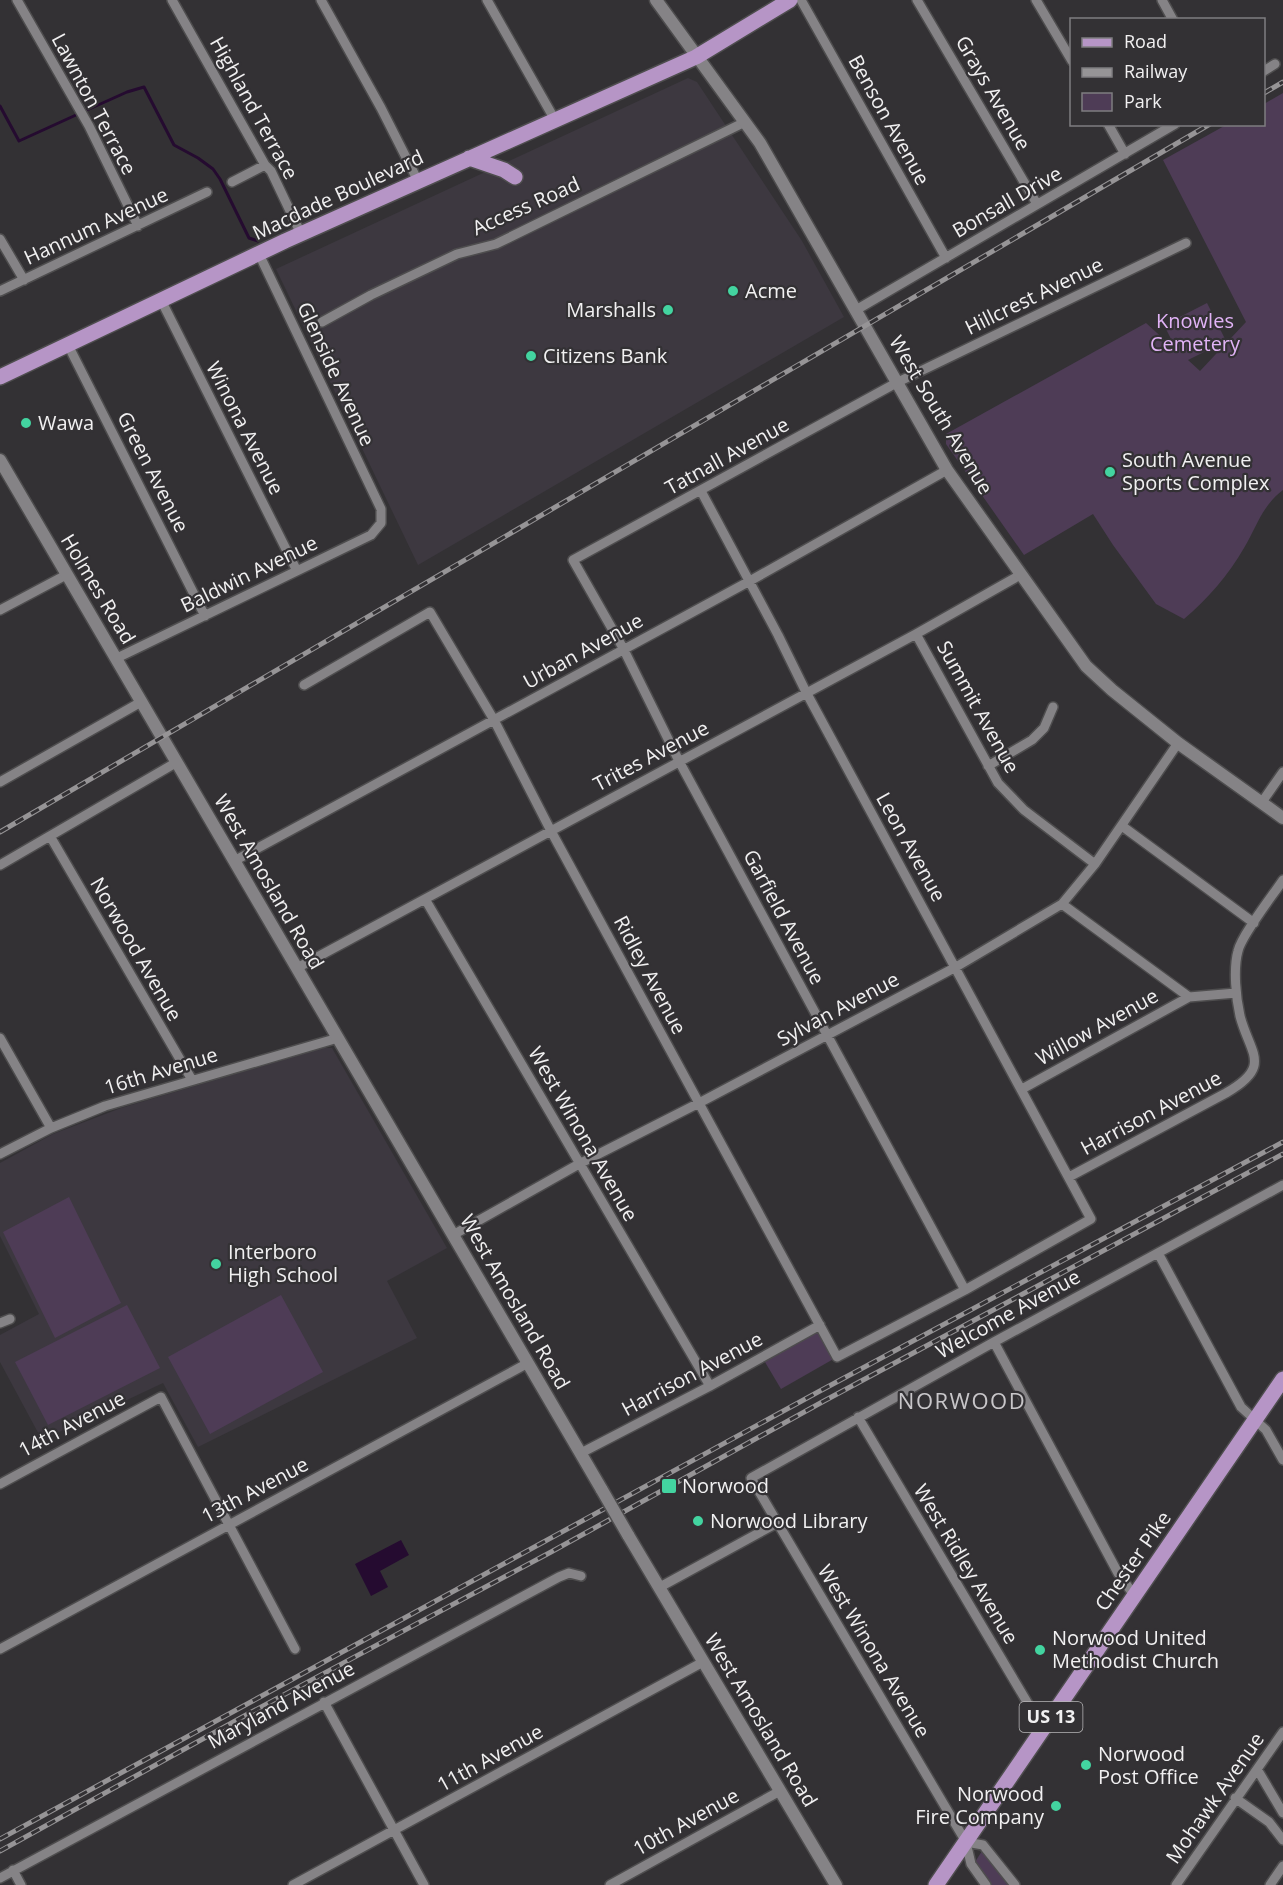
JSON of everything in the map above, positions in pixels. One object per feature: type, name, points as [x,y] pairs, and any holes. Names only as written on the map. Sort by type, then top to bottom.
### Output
[{"type":"main road","name":"Macdade Boulevard","points":[[0,377],[300,234],[696,57],[790,0]]},
{"type":"main road","points":[[469,158],[504,170],[514,177]]},
{"type":"main road","name":"Chester Pike","points":[[936,1885],[1283,1379]]},
{"type":"street","name":"Lawnton Terrace","points":[[17,0],[89,126],[138,226]]},
{"type":"street","name":"Highland Terrace","points":[[172,0],[265,165],[271,171],[300,234]]},
{"type":"street","points":[[321,0],[418,181]]},
{"type":"street","points":[[487,0],[555,120]]},
{"type":"street","name":"West South Avenue","points":[[656,0],[760,143],[947,470],[1086,666],[1178,743],[1283,818]]},
{"type":"street","name":"Benson Avenue","points":[[801,0],[946,258]]},
{"type":"street","name":"Grays Avenue","points":[[917,0],[1037,204]]},
{"type":"street","points":[[1036,0],[1070,59]]},
{"type":"street","points":[[1162,0],[1172,18]]},
{"type":"street","points":[[1265,70],[1275,63]]},
{"type":"street","name":"Access Road","points":[[322,322],[371,295],[457,254],[496,244],[745,122]]},
{"type":"street","points":[[1109,126],[1125,154]]},
{"type":"street","name":"Bonsall Drive","points":[[856,310],[1172,126]]},
{"type":"street","points":[[232,182],[265,165]]},
{"type":"street","name":"Hannum Avenue","points":[[0,291],[207,192]]},
{"type":"street","points":[[0,239],[24,280]]},
{"type":"street","name":"Hillcrest Avenue","points":[[898,382],[1186,243]]},
{"type":"street","name":"Glenside Avenue","points":[[259,254],[381,509]]},
{"type":"street","name":"Winona Avenue","points":[[161,300],[297,571]]},
{"type":"street","name":"Green Avenue","points":[[68,345],[205,616]]},
{"type":"street","name":"Tatnall Avenue","points":[[573,560],[898,382]]},
{"type":"street","name":"Holmes Road","points":[[0,460],[162,737]]},
{"type":"street","name":"Urban Avenue","points":[[234,861],[748,582],[947,470]]},
{"type":"street","name":"Leon Avenue","points":[[700,491],[1091,1219],[965,1290]]},
{"type":"street","name":"Baldwin Avenue","points":[[117,658],[371,535],[381,523],[381,509]]},
{"type":"street","name":"Garfield Avenue","points":[[573,560],[623,648],[680,761],[965,1290]]},
{"type":"street","name":"Trites Avenue","points":[[297,968],[1022,574]]},
{"type":"street","points":[[0,610],[66,575]]},
{"type":"street","name":"Ridley Avenue","points":[[304,685],[429,612],[495,720],[551,831],[837,1357],[965,1290]]},
{"type":"street","name":"Summit Avenue","points":[[916,633],[998,783],[1017,803],[1095,864]]},
{"type":"street","points":[[0,782],[141,702]]},
{"type":"street","points":[[988,766],[1032,740],[1044,728],[1053,707]]},
{"type":"street","name":"West Amosland Road","points":[[162,737],[628,1535],[836,1885]]},
{"type":"street","name":"Sylvan Avenue","points":[[453,1235],[579,1164],[956,967],[1062,904],[1095,864],[1178,743]]},
{"type":"street","points":[[0,865],[177,762]]},
{"type":"street","points":[[1262,802],[1283,772]]},
{"type":"street","points":[[1122,826],[1254,923]]},
{"type":"street","name":"Norwood Avenue","points":[[50,836],[192,1080]]},
{"type":"street","name":"Harrison Avenue","points":[[1069,1177],[1226,1094],[1246,1079],[1253,1068],[1254,1051],[1240,1017],[1236,993],[1238,950],[1283,880]]},
{"type":"street","name":"West Winona Avenue","points":[[424,899],[710,1386]]},
{"type":"street","points":[[1062,904],[1189,997],[1236,993]]},
{"type":"street","name":"Willow Avenue","points":[[1022,1089],[1189,997]]},
{"type":"street","points":[[0,1038],[51,1128]]},
{"type":"street","name":"16th Avenue","points":[[0,1154],[51,1128],[105,1106],[338,1038]]},
{"type":"street","name":"Welcome Avenue","points":[[751,1478],[994,1341],[1283,1185]]},
{"type":"street","points":[[1158,1253],[1242,1407],[1269,1434],[1283,1460]]},
{"type":"street","points":[[0,1323],[10,1319]]},
{"type":"street","name":"Harrison Avenue","points":[[581,1453],[710,1386],[820,1325]]},
{"type":"street","points":[[994,1341],[1118,1573],[1134,1595]]},
{"type":"street","name":"13th Avenue","points":[[0,1649],[528,1363]]},
{"type":"street","name":"14th Avenue","points":[[0,1484],[161,1397],[229,1525]]},
{"type":"street","name":"West Ridley Avenue","points":[[858,1417],[1043,1729]]},
{"type":"street","name":"West Winona Avenue","points":[[751,1478],[966,1842],[971,1864],[986,1885]]},
{"type":"street","points":[[660,1587],[777,1523]]},
{"type":"street","points":[[229,1525],[295,1649]]},
{"type":"street","name":"Maryland Avenue","points":[[0,1878],[559,1577],[569,1573],[581,1575]]},
{"type":"street","name":"11th Avenue","points":[[293,1885],[704,1662]]},
{"type":"street","points":[[324,1702],[424,1885]]},
{"type":"street","name":"Mohawk Avenue","points":[[1176,1885],[1283,1732]]},
{"type":"street","points":[[1257,1769],[1283,1813]]},
{"type":"street","name":"10th Avenue","points":[[610,1885],[780,1791]]},
{"type":"street","points":[[1235,1798],[1269,1822],[1283,1840]]},
{"type":"street","points":[[966,1842],[983,1845],[1015,1885]]},
{"type":"street","points":[[1270,1885],[1283,1866]]},
{"type":"street","points":[[13,1870],[21,1885]]},
{"type":"shaded area","points":[[688,78],[697,82],[802,241],[844,317],[418,565],[276,269]]},
{"type":"shaded area","name":"Interboro High School","points":[[323,1048],[332,1048],[447,1248],[387,1281],[417,1338],[198,1447],[163,1383],[42,1440],[0,1362],[0,1335],[39,1314],[0,1236],[0,1163],[53,1134],[121,1108]]},
{"type":"shaded area","points":[[401,1540],[409,1555],[380,1571],[388,1587],[371,1596],[355,1564]]},
{"type":"green space","name":"South Avenue Sports Complex","points":[[1283,93],[1283,490],[1265,510],[1238,558],[1224,577],[1201,604],[1184,619],[1156,604],[1093,514],[1024,555],[946,444],[946,434],[1146,323],[1177,351],[1164,325],[1207,303],[1226,341],[1188,360],[1200,371],[1246,322],[1163,160],[1224,126],[1265,126],[1265,103]]},
{"type":"green space","points":[[69,1197],[121,1303],[55,1338],[3,1232]]},
{"type":"green space","points":[[281,1295],[323,1372],[210,1434],[168,1357]]},
{"type":"green space","points":[[127,1305],[160,1368],[48,1425],[15,1362]]},
{"type":"green space","points":[[820,1325],[837,1357],[781,1389],[762,1357]]},
{"type":"green space","points":[[982,1851],[1009,1885],[991,1885],[975,1862]]},
{"type":"waterway","points":[[87,110],[144,87],[174,145],[213,169],[249,238],[258,241]]},
{"type":"waterway","points":[[0,106],[19,141],[76,115]]},
{"type":"railway","points":[[1265,92],[1283,82]]},
{"type":"railway","points":[[0,832],[1207,126]]},
{"type":"railway","points":[[0,1839],[818,1392],[1283,1142]]},
{"type":"railway","points":[[0,1851],[246,1715],[1283,1154]]},
{"type":"place","name":"Acme","points":[[733,291]]},
{"type":"place","name":"Marshalls","points":[[668,310]]},
{"type":"place","name":"Citizens Bank","points":[[531,356]]},
{"type":"place","name":"Wawa","points":[[26,423]]},
{"type":"place","name":"South Avenue Sports Complex","points":[[1110,472]]},
{"type":"place","name":"Interboro High School","points":[[216,1264]]},
{"type":"place","name":"Norwood","points":[[669,1486]]},
{"type":"place","name":"Norwood Library","points":[[698,1521]]},
{"type":"place","name":"Norwood United Methodist Church","points":[[1040,1650]]},
{"type":"place","name":"Norwood Post Office","points":[[1086,1765]]},
{"type":"place","name":"Norwood Fire Company","points":[[1056,1806]]},
{"type":"district","name":"NORWOOD","points":[[962,1401]]},
{"type":"park label","name":"Knowles Cemetery","points":[[1195,332]]}]
